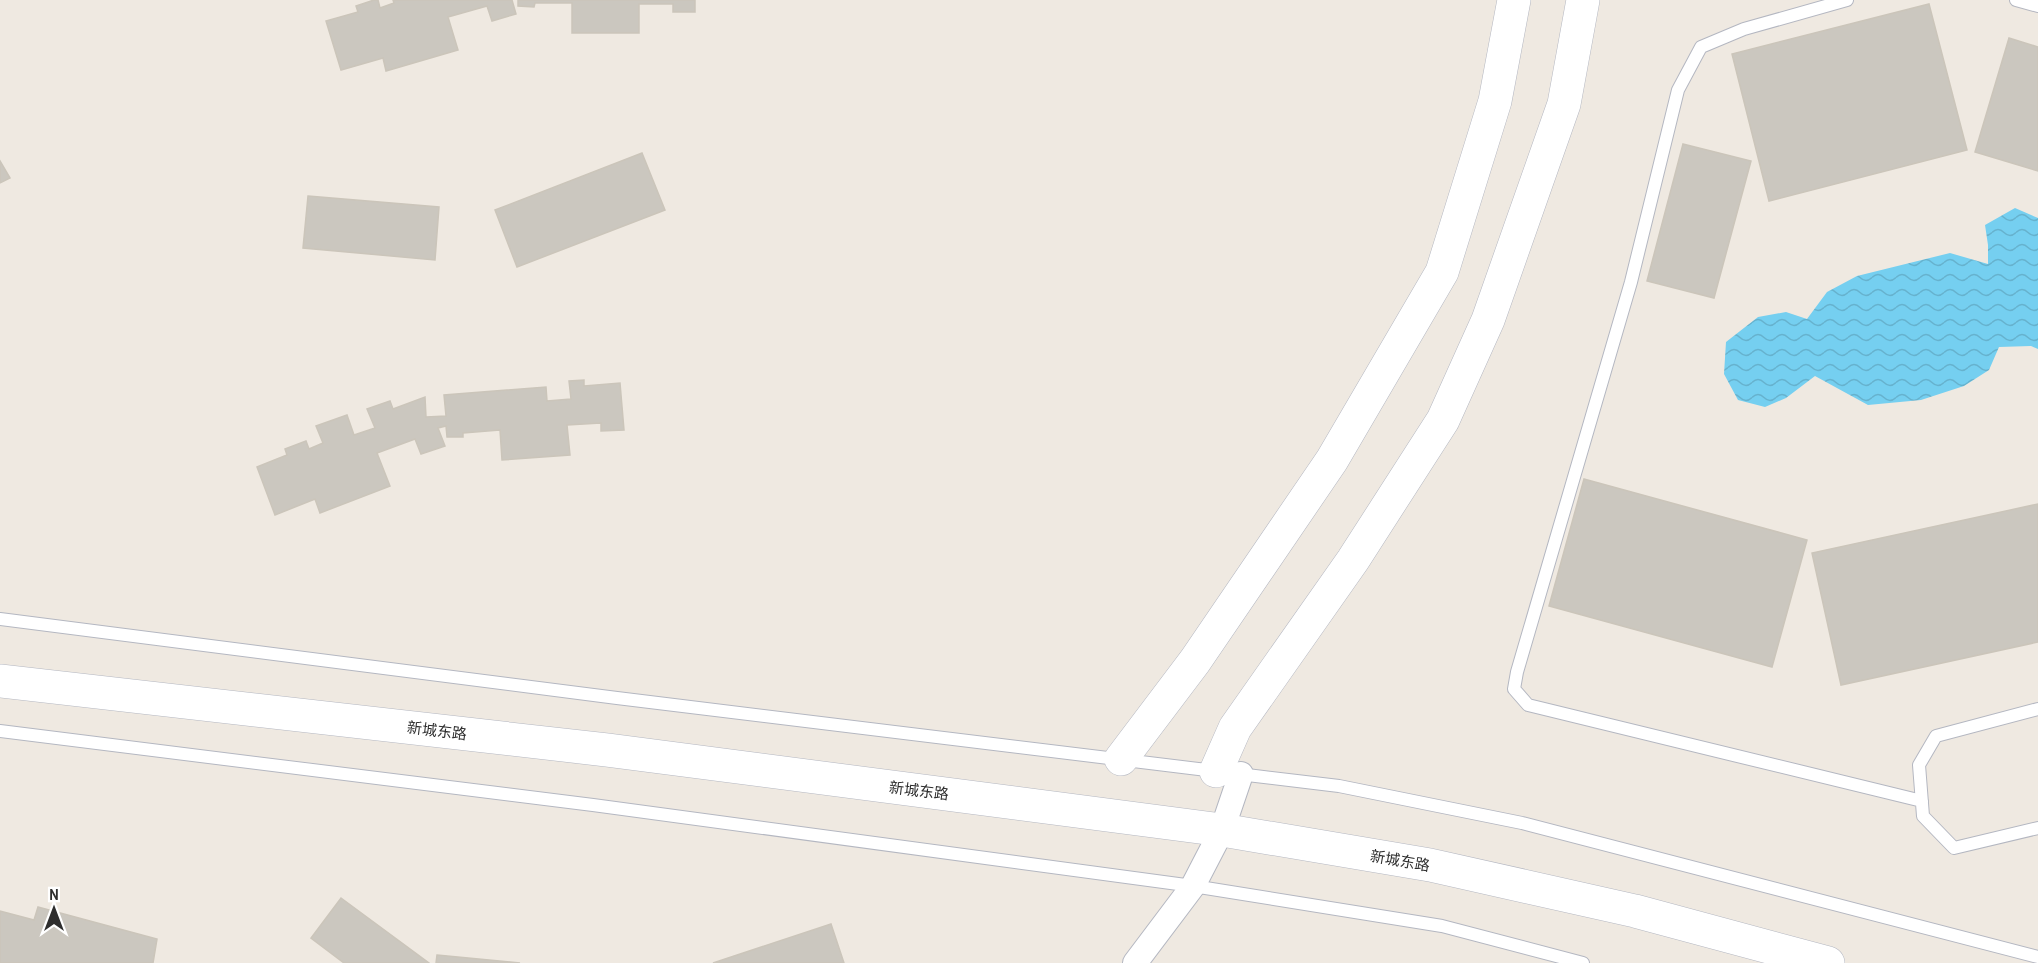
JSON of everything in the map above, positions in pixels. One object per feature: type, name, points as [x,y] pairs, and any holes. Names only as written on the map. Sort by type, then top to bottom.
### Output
[{"type":"main road","points":[[1121,759],[1195,661],[1332,460],[1442,272],[1495,101],[1514,0]]},
{"type":"main road","points":[[1229,773],[1235,728],[1353,560],[1443,420],[1488,320],[1564,104],[1583,0]]},
{"type":"main road","name":"新城东路","points":[[0,681],[607,750],[1222,830],[1430,865],[1635,911],[1828,963]]},
{"type":"street","points":[[1135,963],[1193,886],[1222,830],[1229,773]]},
{"type":"lane","points":[[1847,0],[1744,28],[1701,47],[1678,90],[1631,282],[1517,672],[1514,689],[1528,705],[1922,801]]},
{"type":"lane","points":[[2016,0],[2038,6]]},
{"type":"lane","points":[[0,619],[1339,786],[1522,823],[2038,957]]},
{"type":"lane","points":[[2038,709],[1936,736],[1920,765],[1923,816],[1954,848],[2038,828]]},
{"type":"lane","points":[[0,731],[593,805],[1193,886],[1442,926],[1583,963]]},
{"type":"water","points":[[2015,208],[2038,218],[2038,349],[2031,346],[1999,347],[1989,370],[1964,386],[1921,400],[1868,405],[1815,376],[1786,398],[1765,407],[1738,400],[1724,374],[1726,342],[1758,317],[1786,312],[1807,319],[1827,292],[1857,276],[1950,253],[1988,264],[1985,225]]},
{"type":"building","points":[[378,0],[380,8],[394,3],[393,0],[512,0],[516,14],[492,21],[487,6],[448,17],[458,50],[386,71],[383,58],[341,70],[326,21],[358,12],[356,6]]},
{"type":"building","points":[[518,0],[695,0],[695,12],[673,12],[673,4],[639,4],[639,33],[572,33],[572,3],[535,3],[534,7],[518,6]]},
{"type":"building","points":[[1929,4],[1967,150],[1769,201],[1732,54]]},
{"type":"building","points":[[2009,38],[2038,47],[2038,171],[1975,152]]},
{"type":"building","points":[[1683,144],[1751,161],[1714,298],[1647,281]]},
{"type":"building","points":[[642,153],[665,210],[517,267],[495,210]]},
{"type":"building","points":[[0,161],[10,178],[0,183]]},
{"type":"building","points":[[308,196],[439,207],[435,260],[303,248]]},
{"type":"building","points":[[584,380],[584,386],[620,383],[624,430],[601,431],[601,423],[567,425],[570,455],[502,460],[500,430],[463,433],[463,437],[447,437],[446,426],[438,428],[445,446],[421,454],[415,439],[377,453],[390,486],[320,513],[315,499],[275,515],[257,467],[287,455],[285,449],[306,441],[309,449],[323,443],[316,426],[347,415],[354,435],[375,428],[367,409],[390,401],[393,409],[425,397],[426,417],[446,416],[444,395],[546,387],[547,401],[571,399],[569,381]]},
{"type":"building","points":[[1584,479],[1807,540],[1772,667],[1549,606]]},
{"type":"building","points":[[2038,504],[2038,642],[1841,685],[1812,553]]},
{"type":"building","points":[[341,898],[429,963],[344,963],[311,938]]},
{"type":"building","points":[[38,907],[157,939],[153,963],[0,963],[0,911],[34,920]]},
{"type":"building","points":[[831,924],[844,963],[713,963]]},
{"type":"building","points":[[437,955],[520,963],[436,963]]}]
